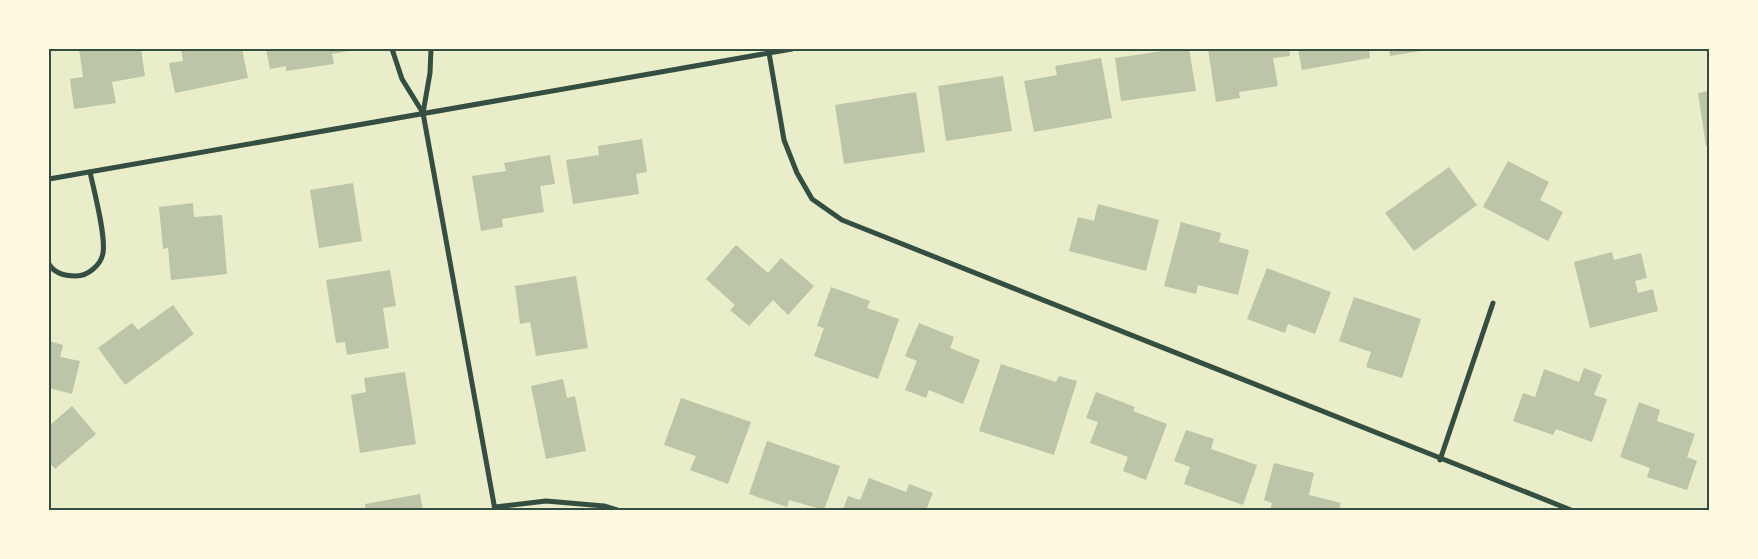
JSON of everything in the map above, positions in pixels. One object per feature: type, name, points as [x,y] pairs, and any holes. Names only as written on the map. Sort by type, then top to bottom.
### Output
[{"type":"street","points":[[392,49],[402,79],[423,113]]},
{"type":"street","points":[[431,49],[430,72],[423,113],[495,509],[546,501],[604,506],[617,510]]},
{"type":"street","points":[[49,179],[792,49]]},
{"type":"street","points":[[769,53],[784,140],[796,173],[812,199],[842,220],[1001,282],[1440,460],[1571,510]]},
{"type":"street","points":[[49,264],[51,268],[65,276],[82,276],[96,268],[103,253],[102,236],[90,172]]},
{"type":"street","points":[[1440,460],[1493,303]]},
{"type":"building","points":[[79,49],[141,49],[145,76],[112,82],[116,103],[74,109],[70,79],[83,77]]},
{"type":"building","points":[[181,49],[242,49],[248,78],[175,93],[169,63],[183,61]]},
{"type":"building","points":[[266,49],[354,50],[332,54],[334,64],[286,71],[286,66],[270,69]]},
{"type":"building","points":[[1176,49],[1189,49],[1196,91],[1121,101],[1115,58]]},
{"type":"building","points":[[1208,49],[1289,49],[1290,56],[1273,58],[1278,86],[1239,92],[1240,98],[1216,102]]},
{"type":"building","points":[[1298,49],[1369,49],[1370,58],[1302,70]]},
{"type":"building","points":[[1389,49],[1426,49],[1426,50],[1390,56]]},
{"type":"building","points":[[1101,58],[1112,118],[1034,132],[1024,81],[1057,75],[1055,66]]},
{"type":"building","points":[[1003,76],[1012,131],[946,141],[938,86]]},
{"type":"building","points":[[1709,91],[1709,145],[1706,146],[1698,93]]},
{"type":"building","points":[[916,92],[925,152],[844,164],[835,105]]},
{"type":"building","points":[[642,139],[647,172],[636,174],[639,194],[573,204],[566,160],[599,155],[598,146]]},
{"type":"building","points":[[550,155],[555,184],[540,186],[544,212],[502,219],[503,227],[481,231],[472,176],[506,171],[504,163]]},
{"type":"building","points":[[1508,161],[1549,182],[1540,200],[1563,212],[1548,241],[1483,207]]},
{"type":"building","points":[[1449,167],[1477,205],[1414,251],[1385,213]]},
{"type":"building","points":[[353,183],[362,241],[319,248],[310,190]]},
{"type":"building","points":[[193,203],[194,217],[222,215],[227,274],[171,280],[168,248],[163,249],[159,207]]},
{"type":"building","points":[[1098,204],[1159,220],[1146,271],[1069,251],[1078,217],[1094,221]]},
{"type":"building","points":[[1181,222],[1221,233],[1219,242],[1249,250],[1238,295],[1198,285],[1196,294],[1164,286]]},
{"type":"building","points":[[736,245],[768,273],[781,258],[814,286],[788,315],[773,300],[749,326],[730,310],[735,305],[706,279]]},
{"type":"building","points":[[1612,252],[1614,260],[1641,253],[1647,278],[1635,281],[1638,293],[1653,289],[1658,311],[1590,328],[1574,262]]},
{"type":"building","points":[[1267,268],[1331,292],[1315,334],[1288,324],[1285,333],[1247,319]]},
{"type":"building","points":[[390,270],[396,306],[383,308],[389,348],[347,355],[345,342],[336,343],[326,280]]},
{"type":"building","points":[[576,276],[588,348],[536,356],[530,322],[520,324],[515,286]]},
{"type":"building","points":[[831,287],[870,301],[867,308],[899,319],[878,379],[814,356],[824,328],[817,326]]},
{"type":"building","points":[[1354,297],[1421,319],[1402,378],[1366,367],[1371,352],[1339,341]]},
{"type":"building","points":[[173,305],[194,334],[125,385],[98,348],[132,323],[138,330]]},
{"type":"building","points":[[919,323],[954,337],[950,348],[980,360],[963,404],[929,390],[926,398],[905,390],[917,361],[905,356]]},
{"type":"building","points":[[49,341],[63,345],[60,357],[80,361],[72,394],[49,388]]},
{"type":"building","points":[[1001,364],[1056,382],[1059,376],[1077,381],[1054,455],[979,431]]},
{"type":"building","points":[[1584,368],[1602,375],[1594,395],[1607,399],[1592,442],[1556,429],[1553,435],[1513,421],[1523,393],[1535,397],[1544,369],[1579,382]]},
{"type":"building","points":[[405,372],[416,444],[360,453],[351,395],[366,392],[364,378]]},
{"type":"building","points":[[563,379],[567,398],[575,396],[586,451],[546,459],[531,386]]},
{"type":"building","points":[[1096,392],[1135,407],[1133,411],[1167,424],[1146,480],[1123,471],[1128,457],[1090,443],[1098,422],[1086,418]]},
{"type":"building","points":[[681,398],[751,422],[728,484],[690,470],[696,456],[664,445]]},
{"type":"building","points":[[1639,402],[1660,410],[1657,421],[1695,434],[1687,457],[1697,461],[1687,490],[1647,477],[1650,468],[1620,457]]},
{"type":"building","points":[[72,406],[96,434],[55,469],[49,462],[49,426]]},
{"type":"building","points":[[1186,430],[1214,439],[1211,449],[1257,465],[1243,505],[1184,484],[1190,467],[1174,461]]},
{"type":"building","points":[[767,441],[840,466],[824,510],[789,500],[787,507],[749,494]]},
{"type":"building","points":[[1274,463],[1314,473],[1309,495],[1341,503],[1339,510],[1270,510],[1272,503],[1264,500]]},
{"type":"building","points":[[869,478],[906,492],[909,484],[933,493],[926,510],[843,510],[848,496],[860,500]]},
{"type":"building","points":[[420,494],[423,510],[366,510],[365,504]]}]
